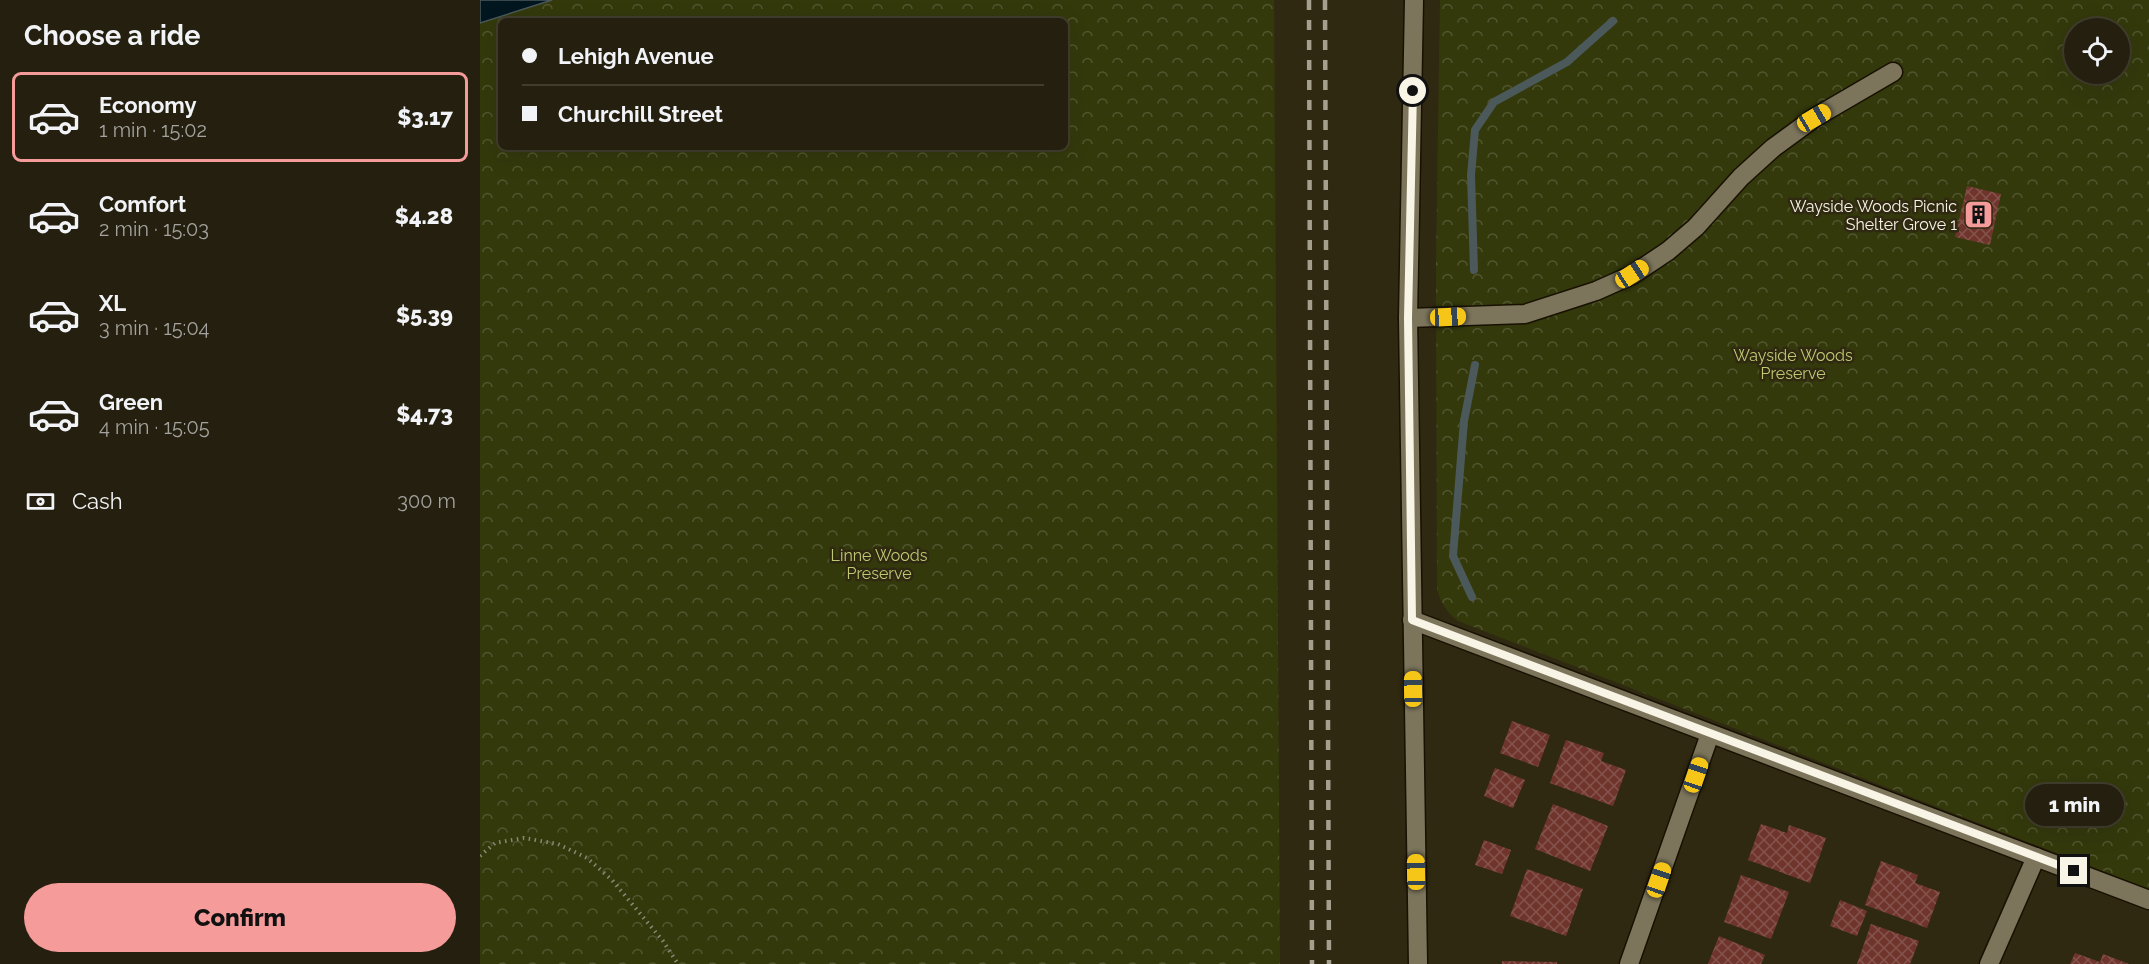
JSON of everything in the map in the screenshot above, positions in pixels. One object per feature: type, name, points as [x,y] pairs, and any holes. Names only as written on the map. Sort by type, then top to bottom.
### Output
[{"type":"street","points":[[1414,0],[1408,318],[1418,964]]},
{"type":"street","points":[[1408,318],[1526,314],[1596,291],[1632,274],[1668,251],[1696,227],[1741,177],[1773,148],[1814,118],[1893,72]]},
{"type":"street","points":[[1412,620],[2149,900]]},
{"type":"street","points":[[1629,964],[1710,734]]},
{"type":"street","points":[[1989,964],[2036,857]]},
{"type":"path","points":[[480,856],[495,843],[524,838],[558,844],[587,858],[612,880],[663,941],[678,964]]},
{"type":"green space","name":"Linne Woods Preserve","points":[[480,0],[1274,0],[1280,964],[480,964]]},
{"type":"green space","name":"Wayside Woods Preserve","points":[[1440,0],[2149,0],[2149,889],[1458,621],[1448,611],[1437,589],[1436,268]]},
{"type":"water","points":[[480,0],[552,0],[480,23]]},
{"type":"building","name":"Wayside Woods Picnic Shelter Grove 1","points":[[1967,186],[2001,194],[1990,245],[1955,237]]},
{"type":"building","points":[[1512,721],[1550,735],[1538,767],[1500,753]]},
{"type":"building","points":[[1566,740],[1604,753],[1601,761],[1626,770],[1613,806],[1550,783]]},
{"type":"building","points":[[1495,768],[1525,780],[1513,808],[1484,796]]},
{"type":"building","points":[[1553,804],[1608,826],[1590,871],[1535,849]]},
{"type":"building","points":[[1761,824],[1787,833],[1789,825],[1826,838],[1810,883],[1748,860]]},
{"type":"building","points":[[1484,840],[1511,850],[1502,874],[1475,865]]},
{"type":"building","points":[[1881,861],[1918,875],[1915,883],[1940,892],[1927,928],[1865,905]]},
{"type":"building","points":[[1527,869],[1583,889],[1566,936],[1510,916]]},
{"type":"building","points":[[1741,875],[1789,892],[1771,939],[1724,922]]},
{"type":"building","points":[[1840,900],[1867,911],[1857,936],[1830,926]]},
{"type":"building","points":[[1871,924],[1919,941],[1910,964],[1857,964]]},
{"type":"building","points":[[1719,936],[1765,955],[1761,964],[1708,964]]},
{"type":"building","points":[[2075,953],[2100,962],[2103,954],[2129,964],[2070,964]]},
{"type":"building","points":[[1502,961],[1557,962],[1557,964],[1502,964]]},
{"type":"waterway","points":[[1474,270],[1471,175],[1475,130],[1494,102],[1567,62],[1613,21]]},
{"type":"waterway","points":[[1472,597],[1453,556],[1464,421],[1475,365]]},
{"type":"railway","points":[[1309,0],[1312,964]]},
{"type":"railway","points":[[1325,0],[1329,964]]},
{"type":"place","name":"Wayside Woods Picnic Shelter Grove 1","points":[[1978,215]]},
{"type":"route","points":[[1413,91],[1408,318],[1412,620],[2074,871]]}]
